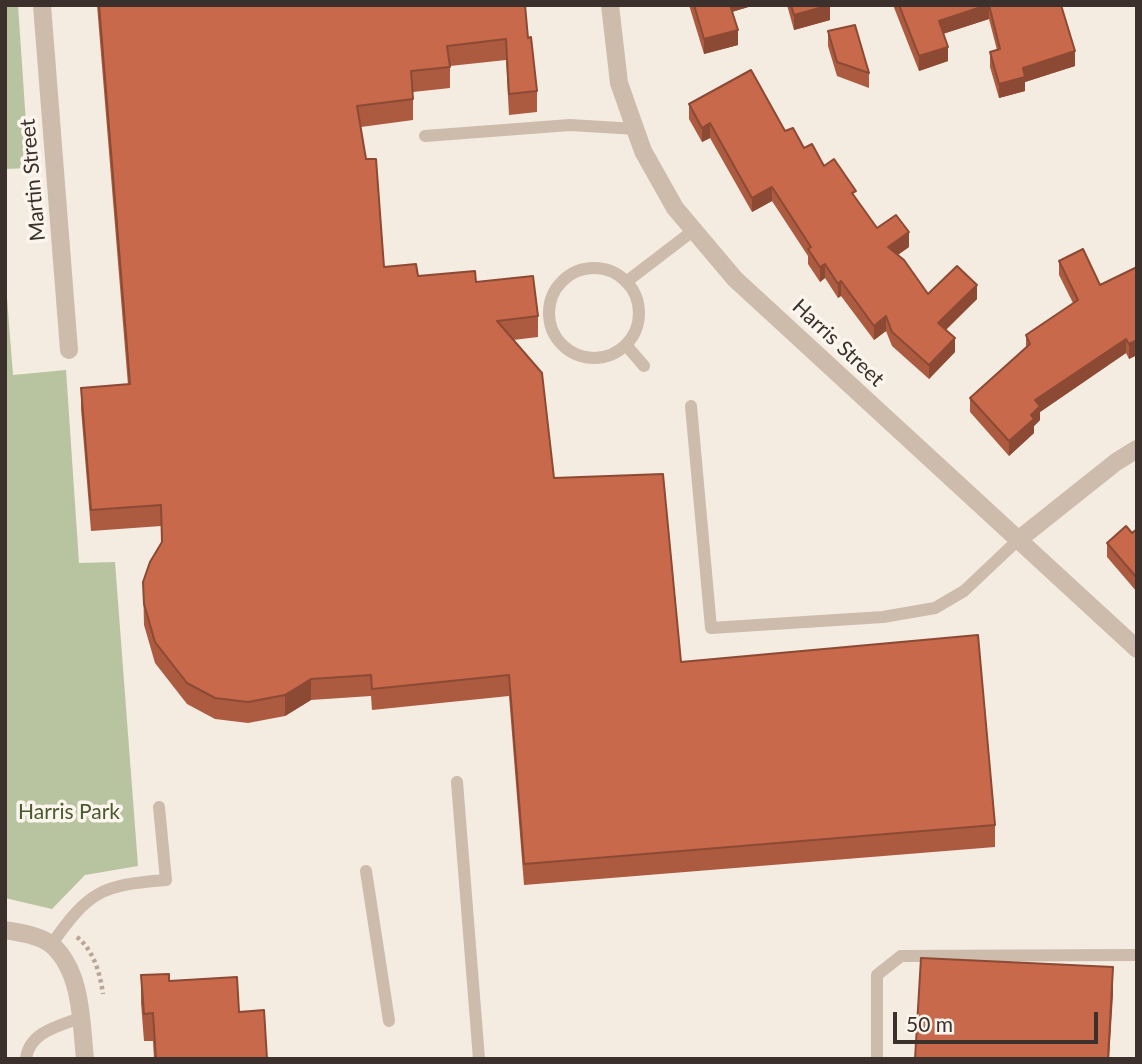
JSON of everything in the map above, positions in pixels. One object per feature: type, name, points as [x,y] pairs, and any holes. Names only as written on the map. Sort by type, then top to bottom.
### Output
[{"type":"street","name":"Martin Street","points":[[42,5],[69,350]]},
{"type":"street","name":"Harris Street","points":[[610,5],[619,83],[643,151],[675,208],[735,279],[1137,649]]},
{"type":"street","points":[[1018,540],[1116,462],[1137,449]]},
{"type":"street","points":[[5,930],[34,936],[51,945],[69,968],[80,1018],[85,1059]]},
{"type":"lane","points":[[425,135],[570,125],[636,129]]},
{"type":"lane","points":[[626,282],[694,230]]},
{"type":"lane","points":[[597,268],[610,271],[626,282],[636,298],[639,310],[634,335],[626,345],[603,358],[578,356],[557,341],[548,316],[554,291],[572,273],[597,268]]},
{"type":"lane","points":[[626,345],[644,366]]},
{"type":"lane","points":[[691,406],[711,628],[884,617],[936,608],[964,591],[1018,540]]},
{"type":"lane","points":[[457,782],[479,1059]]},
{"type":"lane","points":[[51,945],[88,899],[103,890],[125,883],[166,880],[159,807]]},
{"type":"lane","points":[[366,871],[389,1021]]},
{"type":"lane","points":[[877,1059],[877,975],[901,956],[1137,955]]},
{"type":"lane","points":[[26,1059],[41,1032],[80,1018]]},
{"type":"green space","points":[[5,5],[18,5],[29,168],[5,169]]},
{"type":"green space","name":"Harris Park","points":[[5,272],[13,375],[66,370],[79,563],[115,562],[138,866],[85,875],[52,909],[5,898]]},
{"type":"building","points":[[99,5],[525,5],[537,91],[509,94],[506,39],[447,46],[450,67],[411,71],[413,99],[357,106],[366,159],[376,159],[384,267],[416,264],[418,276],[475,271],[476,282],[533,276],[538,316],[497,321],[542,373],[554,478],[663,474],[681,662],[978,635],[995,825],[524,864],[509,675],[372,689],[371,675],[311,679],[285,695],[248,702],[215,698],[187,683],[155,642],[144,604],[143,582],[150,562],[162,542],[161,505],[91,510],[81,388],[130,384]]},
{"type":"building","points":[[694,5],[730,5],[738,30],[704,39]]},
{"type":"building","points":[[791,5],[830,5],[794,15]]},
{"type":"building","points":[[899,5],[987,5],[939,21],[948,47],[919,56]]},
{"type":"building","points":[[989,5],[1061,5],[1075,51],[1023,68],[1025,77],[999,84],[990,52],[1000,49]]},
{"type":"building","points":[[855,25],[869,73],[837,62],[828,31]]},
{"type":"building","points":[[751,70],[785,131],[793,128],[804,148],[812,144],[824,166],[834,159],[856,191],[852,193],[877,228],[896,215],[909,232],[888,247],[904,260],[928,294],[957,266],[977,285],[938,323],[955,338],[929,365],[892,332],[886,316],[874,326],[841,281],[838,284],[825,264],[820,267],[808,249],[811,247],[772,187],[752,198],[710,123],[702,128],[689,104]]},
{"type":"building","points":[[1083,249],[1100,285],[1137,267],[1137,340],[1129,344],[1126,339],[1035,400],[1040,406],[1031,415],[1034,419],[1009,441],[970,398],[1030,344],[1026,335],[1078,300],[1059,261]]},
{"type":"building","points":[[1126,526],[1132,533],[1137,529],[1137,578],[1107,543]]},
{"type":"building","points":[[921,958],[1113,967],[1108,1059],[915,1059]]},
{"type":"building","points":[[169,974],[169,981],[237,977],[239,1012],[264,1010],[267,1059],[156,1059],[153,1013],[144,1014],[141,975]]}]
